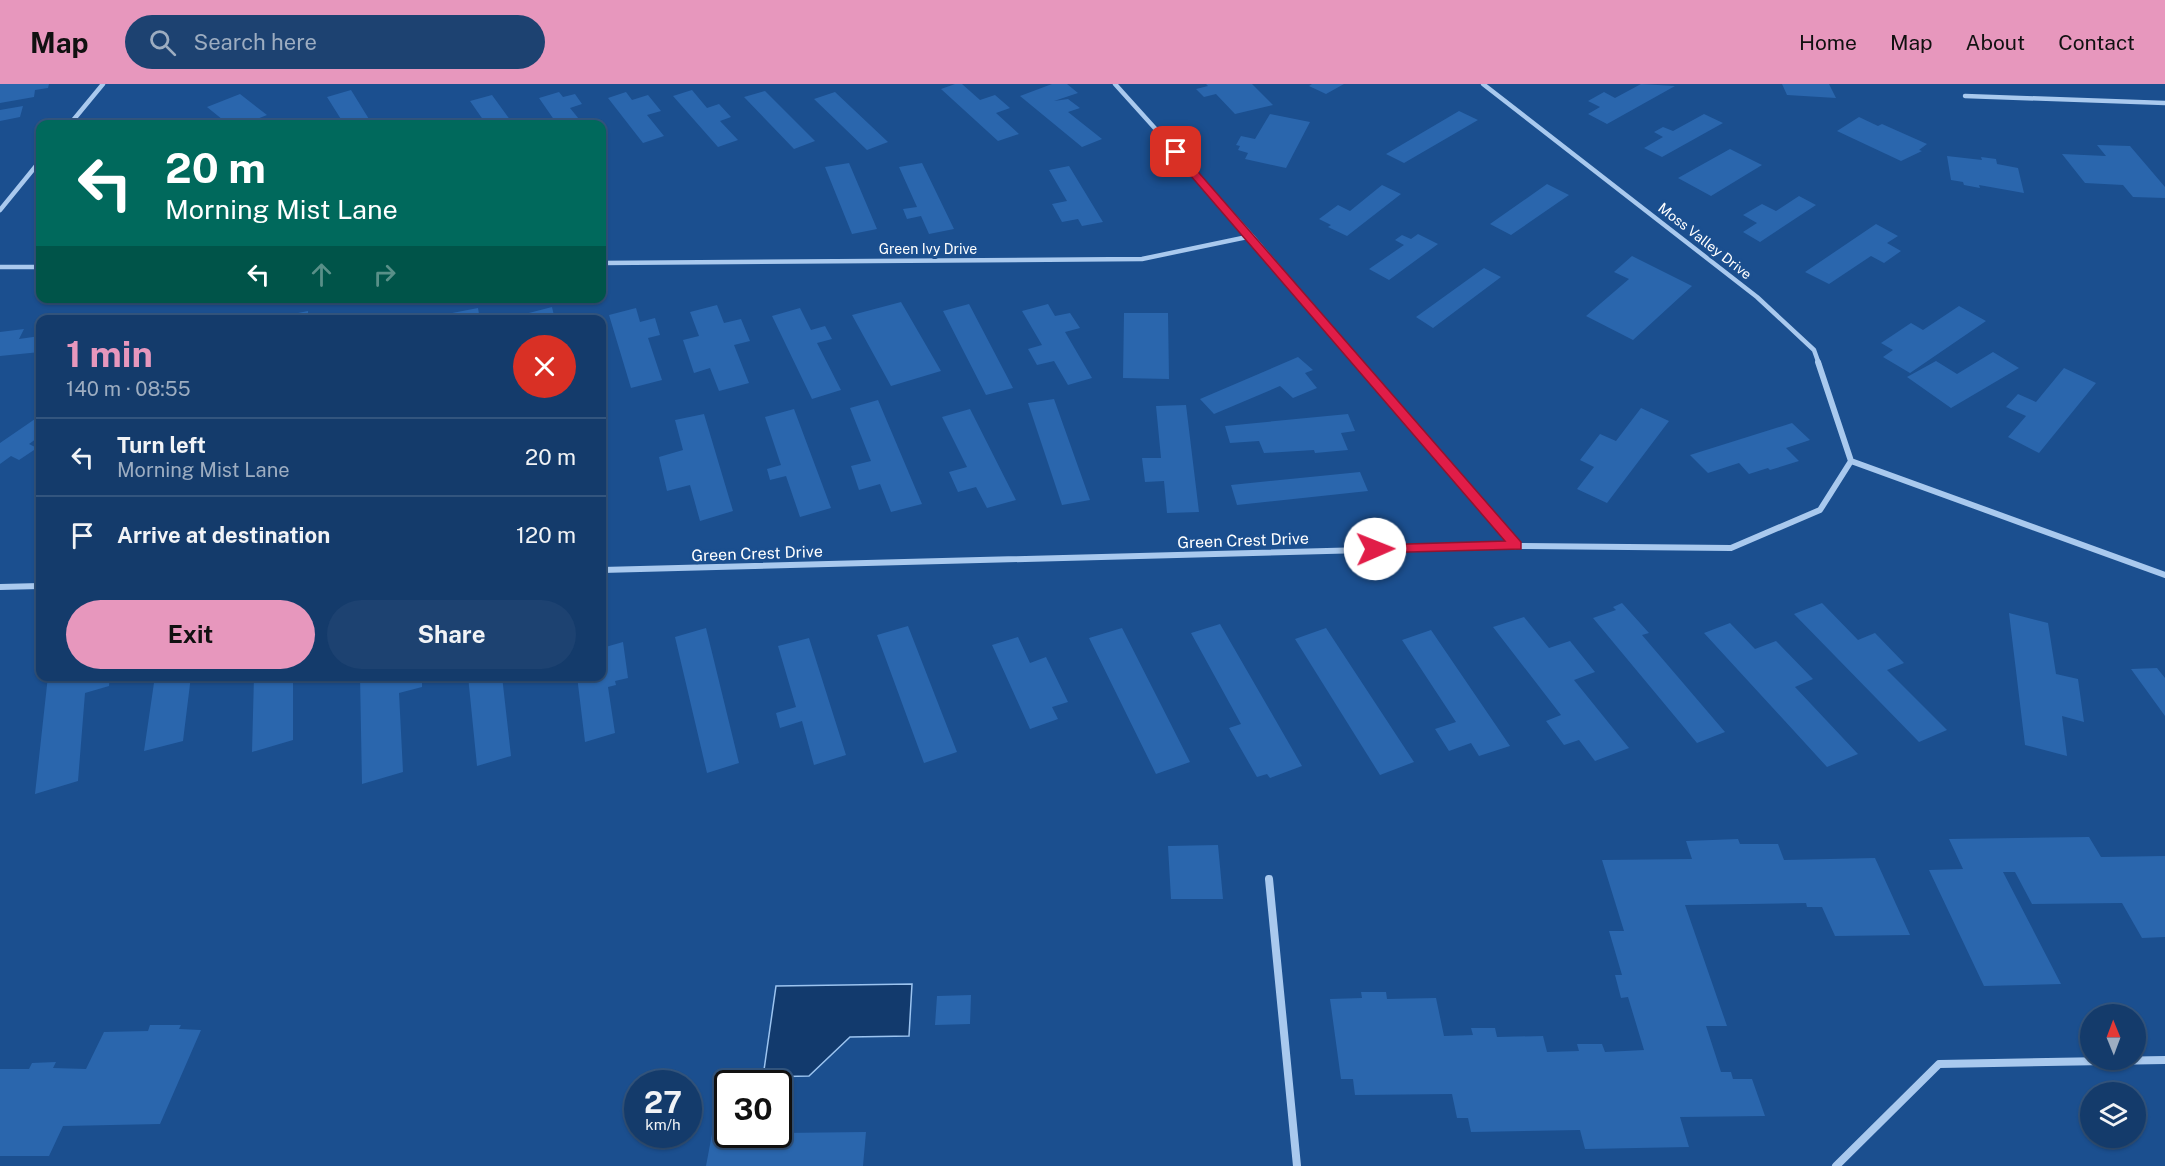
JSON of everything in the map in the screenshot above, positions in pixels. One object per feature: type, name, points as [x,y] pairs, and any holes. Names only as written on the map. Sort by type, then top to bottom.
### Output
[{"type":"street","points":[[73,120],[103,84]]},
{"type":"street","points":[[1115,84],[1252,236],[1516,546]]},
{"type":"street","name":"Moss Valley Drive","points":[[1483,84],[1758,297],[1814,350],[1851,461]]},
{"type":"street","points":[[1965,96],[2165,103]]},
{"type":"street","points":[[0,210],[36,166]]},
{"type":"street","name":"Green Ivy Drive","points":[[606,263],[1143,260],[1252,236]]},
{"type":"street","points":[[0,267],[36,267]]},
{"type":"street","points":[[1851,461],[2165,575]]},
{"type":"street","name":"Green Crest Drive","points":[[606,570],[1516,546],[1731,548],[1820,510],[1851,461]]},
{"type":"street","points":[[0,587],[36,586]]},
{"type":"street","points":[[1269,879],[1297,1166]]},
{"type":"street","points":[[1836,1166],[1939,1064],[2165,1060]]},
{"type":"water","points":[[912,984],[909,1036],[850,1037],[809,1076],[792,1076],[792,1070],[764,1070],[776,986]]},
{"type":"building","points":[[0,84],[49,84],[48,88],[35,90],[34,97],[0,103]]},
{"type":"building","points":[[962,84],[980,100],[995,95],[1010,108],[996,113],[1019,134],[998,141],[941,89]]},
{"type":"building","points":[[1052,84],[1067,84],[1078,93],[1054,101],[1068,99],[1080,108],[1068,112],[1102,139],[1082,147],[1020,96]]},
{"type":"building","points":[[1206,84],[1252,84],[1273,105],[1235,114],[1216,94],[1204,97],[1196,89],[1208,86]]},
{"type":"building","points":[[1312,84],[1344,84],[1326,94],[1309,86]]},
{"type":"building","points":[[1641,84],[1675,86],[1607,124],[1588,114],[1600,107],[1588,101],[1604,92],[1615,98]]},
{"type":"building","points":[[1782,84],[1829,84],[1836,98],[1787,95]]},
{"type":"building","points":[[351,90],[370,120],[341,120],[327,97]]},
{"type":"building","points":[[692,90],[707,108],[719,104],[731,117],[720,121],[738,140],[718,147],[673,96]]},
{"type":"building","points":[[765,91],[815,141],[794,149],[744,97]]},
{"type":"building","points":[[559,92],[563,97],[575,94],[582,104],[570,108],[580,120],[554,120],[539,98]]},
{"type":"building","points":[[626,92],[632,100],[648,95],[661,111],[647,115],[664,136],[643,143],[608,98]]},
{"type":"building","points":[[835,92],[888,142],[867,150],[814,99]]},
{"type":"building","points":[[240,94],[267,115],[258,120],[223,120],[207,107]]},
{"type":"building","points":[[492,95],[510,120],[483,120],[470,101]]},
{"type":"building","points":[[23,106],[20,117],[0,121],[0,110]]},
{"type":"building","points":[[1459,111],[1478,120],[1404,163],[1386,154]]},
{"type":"building","points":[[1270,114],[1310,122],[1286,168],[1245,159],[1248,153],[1238,150],[1240,146],[1236,145],[1241,136],[1255,139]]},
{"type":"building","points":[[1704,114],[1723,123],[1662,157],[1644,148],[1663,137],[1654,132],[1663,127],[1673,131]]},
{"type":"building","points":[[1859,117],[1878,126],[1882,124],[1927,144],[1919,150],[1922,151],[1901,161],[1837,131]]},
{"type":"building","points":[[2097,145],[2130,146],[2165,187],[2165,198],[2133,197],[2123,185],[2085,183],[2062,154],[2106,156]]},
{"type":"building","points":[[1730,149],[1762,165],[1711,196],[1678,178]]},
{"type":"building","points":[[1947,156],[1982,160],[1981,157],[1996,159],[1997,164],[2018,168],[2024,193],[1979,185],[1980,188],[1951,180]]},
{"type":"building","points":[[849,163],[877,229],[852,234],[825,167]]},
{"type":"building","points":[[922,163],[954,229],[929,234],[921,216],[907,219],[903,209],[917,207],[899,167]]},
{"type":"building","points":[[1069,166],[1103,222],[1082,226],[1078,219],[1062,222],[1052,204],[1067,201],[1049,170]]},
{"type":"building","points":[[1547,184],[1569,195],[1511,235],[1490,224]]},
{"type":"building","points":[[1382,185],[1401,194],[1347,236],[1328,227],[1331,225],[1319,219],[1338,205],[1350,211]]},
{"type":"building","points":[[1799,196],[1816,205],[1760,242],[1743,232],[1757,223],[1743,215],[1762,204],[1776,211]]},
{"type":"building","points":[[1876,224],[1898,236],[1887,243],[1901,251],[1884,263],[1871,256],[1829,284],[1805,272]]},
{"type":"building","points":[[1418,234],[1438,244],[1389,280],[1369,269],[1404,245],[1395,240],[1402,235],[1411,239]]},
{"type":"building","points":[[1632,256],[1692,286],[1633,340],[1586,316],[1629,279],[1614,272]]},
{"type":"building","points":[[1484,268],[1501,277],[1433,328],[1416,317]]},
{"type":"building","points":[[901,302],[941,371],[891,386],[852,315]]},
{"type":"building","points":[[969,304],[1013,388],[986,395],[943,311]]},
{"type":"building","points":[[1048,304],[1055,316],[1070,313],[1080,328],[1065,332],[1092,378],[1068,385],[1054,361],[1037,365],[1028,349],[1042,345],[1022,311]]},
{"type":"building","points":[[717,305],[724,323],[741,319],[750,341],[734,345],[749,383],[719,391],[710,368],[694,373],[683,340],[699,336],[690,312]]},
{"type":"building","points":[[1959,306],[1986,321],[1910,373],[1883,357],[1893,350],[1881,343],[1911,323],[1923,330]]},
{"type":"building","points":[[552,307],[554,315],[525,315]]},
{"type":"building","points":[[478,308],[479,315],[447,315]]},
{"type":"building","points":[[636,308],[640,322],[655,318],[660,335],[648,338],[662,380],[631,388],[609,315]]},
{"type":"building","points":[[800,308],[811,330],[825,326],[832,339],[817,343],[841,390],[812,399],[772,316]]},
{"type":"building","points":[[308,311],[308,315],[288,315]]},
{"type":"building","points":[[1124,313],[1168,313],[1169,379],[1123,378]]},
{"type":"building","points":[[24,329],[19,339],[36,337],[36,352],[0,356],[0,332]]},
{"type":"building","points":[[1993,352],[2019,368],[1951,408],[1907,377],[1936,361],[1957,374]]},
{"type":"building","points":[[1298,357],[1313,370],[1305,373],[1317,388],[1293,398],[1280,386],[1214,414],[1200,399]]},
{"type":"building","points":[[2064,368],[2096,383],[2039,453],[2008,437],[2026,416],[2006,407],[2018,394],[2036,402]]},
{"type":"building","points":[[1054,399],[1090,500],[1062,505],[1028,403]]},
{"type":"building","points":[[878,400],[922,504],[891,512],[880,484],[859,490],[851,466],[871,461],[850,408]]},
{"type":"building","points":[[1186,405],[1199,512],[1167,513],[1164,481],[1145,482],[1142,458],[1161,458],[1156,406]]},
{"type":"building","points":[[1641,408],[1669,421],[1607,503],[1577,489],[1594,467],[1580,460],[1600,434],[1616,441]]},
{"type":"building","points":[[794,409],[831,508],[800,517],[786,476],[770,480],[767,469],[781,465],[765,417]]},
{"type":"building","points":[[970,409],[1016,500],[987,508],[976,487],[958,492],[949,472],[967,467],[942,417]]},
{"type":"building","points":[[704,414],[733,511],[700,521],[690,485],[667,491],[659,457],[683,450],[675,420]]},
{"type":"building","points":[[1348,414],[1355,431],[1341,433],[1348,450],[1315,453],[1314,450],[1264,453],[1259,441],[1230,443],[1225,426]]},
{"type":"building","points":[[36,419],[36,439],[29,444],[36,449],[19,460],[11,456],[0,464],[0,443]]},
{"type":"building","points":[[1792,423],[1810,440],[1786,448],[1799,461],[1749,474],[1739,463],[1708,473],[1690,455]]},
{"type":"building","points":[[1360,472],[1368,491],[1237,505],[1231,485]]},
{"type":"building","points":[[1622,603],[1649,633],[1642,635],[1725,732],[1697,743],[1593,618],[1616,610],[1613,607]]},
{"type":"building","points":[[1822,603],[1858,640],[1875,633],[1904,663],[1887,670],[1947,730],[1919,742],[1794,614]]},
{"type":"building","points":[[2009,613],[2048,623],[2056,674],[2078,679],[2084,722],[2062,716],[2067,756],[2025,745]]},
{"type":"building","points":[[1524,617],[1549,648],[1570,641],[1595,672],[1574,680],[1629,748],[1595,761],[1579,740],[1564,745],[1546,721],[1561,715],[1493,627]]},
{"type":"building","points":[[1730,623],[1755,649],[1776,641],[1813,679],[1795,687],[1858,754],[1827,767],[1704,633]]},
{"type":"building","points":[[1220,624],[1302,766],[1270,778],[1267,774],[1257,777],[1229,728],[1241,724],[1191,633]]},
{"type":"building","points":[[908,626],[957,752],[924,763],[877,635]]},
{"type":"building","points":[[706,628],[739,763],[707,773],[675,637]]},
{"type":"building","points":[[1122,628],[1190,762],[1156,774],[1089,638]]},
{"type":"building","points":[[1326,628],[1414,762],[1380,775],[1295,639]]},
{"type":"building","points":[[1431,630],[1510,746],[1479,756],[1471,743],[1449,751],[1435,729],[1456,722],[1402,640]]},
{"type":"building","points":[[1018,637],[1030,663],[1046,657],[1068,702],[1052,707],[1058,719],[1030,729],[992,645]]},
{"type":"building","points":[[809,638],[846,755],[814,765],[802,721],[780,728],[776,713],[796,707],[778,646]]},
{"type":"building","points":[[623,642],[628,678],[615,681],[616,685],[608,687],[615,733],[585,742],[578,681],[606,681],[606,647]]},
{"type":"building","points":[[2157,668],[2165,678],[2165,716],[2131,669]]},
{"type":"building","points":[[47,681],[110,681],[109,686],[85,693],[78,781],[35,794]]},
{"type":"building","points":[[154,681],[190,681],[183,741],[144,751]]},
{"type":"building","points":[[254,681],[293,681],[293,740],[252,752]]},
{"type":"building","points":[[360,681],[422,681],[422,687],[399,693],[403,772],[362,784]]},
{"type":"building","points":[[468,681],[503,681],[511,756],[477,766]]},
{"type":"building","points":[[2089,837],[2101,857],[2165,856],[2165,937],[2142,938],[2122,903],[2032,904],[2015,872],[2003,872],[2061,984],[1984,986],[1929,870],[1963,869],[1949,839]]},
{"type":"building","points":[[1738,839],[1740,844],[1778,844],[1784,860],[1875,858],[1910,935],[1835,936],[1822,907],[1807,907],[1806,903],[1685,905],[1727,1026],[1706,1026],[1721,1072],[1731,1072],[1733,1079],[1752,1079],[1765,1116],[1680,1117],[1689,1147],[1585,1149],[1580,1130],[1471,1132],[1468,1118],[1457,1118],[1452,1094],[1355,1095],[1353,1079],[1341,1079],[1330,999],[1362,998],[1361,992],[1386,992],[1387,999],[1436,998],[1444,1036],[1473,1035],[1471,1028],[1495,1028],[1497,1037],[1543,1036],[1547,1052],[1579,1051],[1577,1044],[1602,1044],[1605,1052],[1644,1050],[1628,997],[1621,998],[1615,975],[1622,975],[1609,931],[1624,931],[1602,860],[1692,859],[1686,841]]},
{"type":"building","points":[[1218,845],[1223,899],[1171,899],[1168,846]]},
{"type":"building","points":[[971,995],[970,1024],[935,1025],[937,996]]},
{"type":"building","points":[[150,1025],[181,1025],[179,1029],[201,1030],[160,1124],[63,1126],[49,1156],[0,1156],[0,1069],[29,1069],[32,1063],[56,1062],[53,1068],[86,1069],[104,1032],[148,1031]]},
{"type":"building","points":[[866,1132],[863,1166],[706,1166],[712,1134],[714,1134],[714,1148],[792,1148],[792,1133]]},
{"type":"route","points":[[1176,152],[1252,236],[1516,546],[1375,549]]}]
